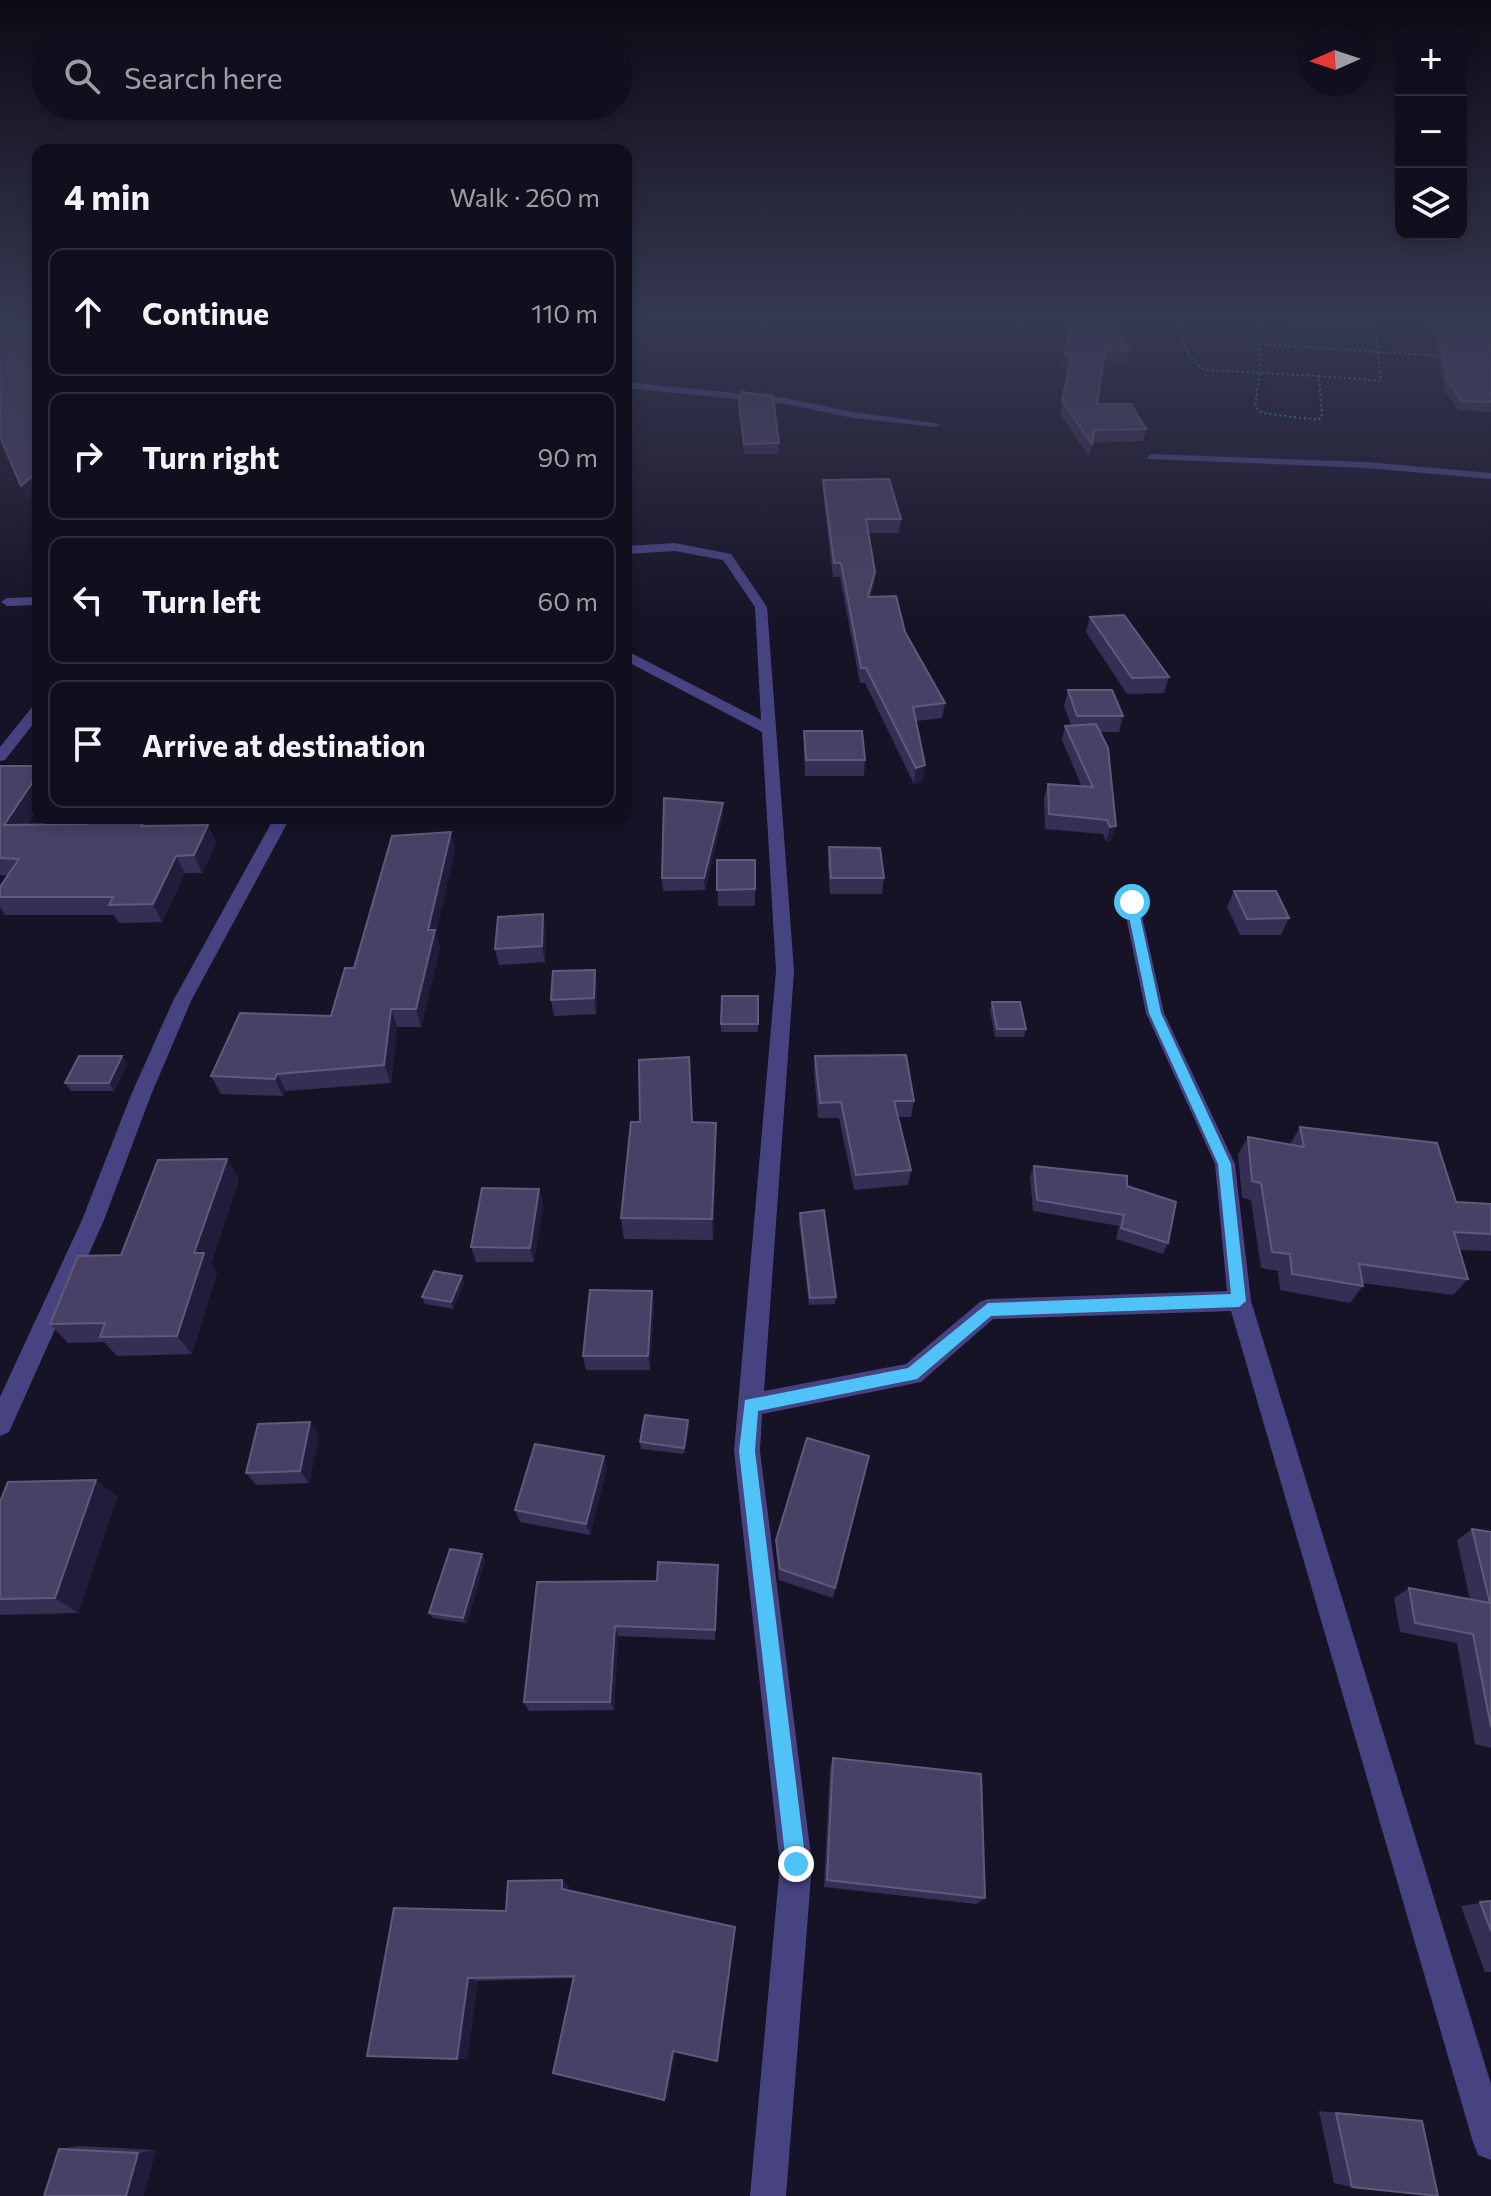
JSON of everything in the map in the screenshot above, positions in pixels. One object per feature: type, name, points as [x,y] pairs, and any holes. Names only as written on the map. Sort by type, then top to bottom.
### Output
[{"type":"street","points":[[885,418],[936,424]]},
{"type":"street","points":[[1152,457],[1366,465],[1491,476]]},
{"type":"street","points":[[632,550],[675,547],[727,557],[761,607],[785,971],[747,1451],[796,1864],[768,2196]]},
{"type":"street","points":[[7,602],[32,601]]},
{"type":"street","points":[[632,659],[769,730]]},
{"type":"street","points":[[0,757],[32,717]]},
{"type":"street","points":[[0,1424],[93,1220],[141,1095],[182,1001],[279,824]]},
{"type":"street","points":[[1132,902],[1155,1013],[1225,1164],[1239,1301],[1491,2142]]},
{"type":"street","points":[[751,1405],[912,1374],[988,1309],[1239,1301]]},
{"type":"building","points":[[0,418],[32,418],[32,476],[21,486],[0,437]]},
{"type":"building","points":[[741,418],[776,418],[779,443],[744,444]]},
{"type":"building","points":[[1074,418],[1140,418],[1146,429],[1094,430],[1092,444]]},
{"type":"building","points":[[889,479],[901,519],[866,519],[875,572],[868,597],[896,596],[905,632],[945,703],[913,707],[925,765],[916,768],[866,668],[861,668],[841,563],[834,563],[823,480]]},
{"type":"building","points":[[1124,615],[1169,677],[1132,678],[1090,617]]},
{"type":"building","points":[[1068,690],[1112,690],[1123,716],[1077,716]]},
{"type":"building","points":[[1096,724],[1108,748],[1116,826],[1110,827],[1107,820],[1049,814],[1048,784],[1093,787],[1065,726]]},
{"type":"building","points":[[804,731],[862,731],[865,760],[806,760]]},
{"type":"building","points":[[0,766],[32,766],[32,783],[4,825],[208,825],[194,855],[176,856],[153,904],[109,905],[113,897],[0,897],[0,887],[19,859],[0,858]]},
{"type":"building","points":[[664,798],[723,803],[704,878],[662,878]]},
{"type":"building","points":[[451,832],[428,930],[435,930],[416,1009],[391,1009],[384,1065],[277,1074],[275,1079],[211,1076],[240,1013],[331,1016],[345,968],[354,968],[392,836]]},
{"type":"building","points":[[829,847],[880,848],[884,878],[831,878]]},
{"type":"building","points":[[717,860],[755,860],[755,889],[717,890]]},
{"type":"building","points":[[1234,891],[1276,891],[1289,918],[1247,919]]},
{"type":"building","points":[[543,914],[542,946],[495,949],[498,917]]},
{"type":"building","points":[[595,970],[594,998],[551,1000],[553,971]]},
{"type":"building","points":[[722,996],[758,996],[758,1024],[721,1024]]},
{"type":"building","points":[[992,1002],[1020,1002],[1026,1029],[997,1029]]},
{"type":"building","points":[[906,1055],[914,1101],[894,1101],[911,1170],[856,1175],[841,1102],[820,1103],[815,1056]]},
{"type":"building","points":[[79,1056],[122,1056],[109,1083],[65,1083]]},
{"type":"building","points":[[689,1057],[692,1122],[716,1123],[712,1219],[621,1218],[631,1122],[640,1122],[639,1060]]},
{"type":"building","points":[[1300,1127],[1437,1143],[1456,1202],[1491,1204],[1491,1234],[1454,1232],[1468,1279],[1359,1264],[1363,1286],[1292,1274],[1290,1254],[1272,1252],[1261,1183],[1252,1181],[1248,1137],[1304,1147]]},
{"type":"building","points":[[227,1159],[194,1253],[204,1253],[177,1336],[100,1337],[105,1323],[50,1324],[78,1256],[121,1255],[158,1160]]},
{"type":"building","points":[[1034,1166],[1127,1176],[1127,1186],[1176,1202],[1168,1243],[1121,1228],[1124,1215],[1037,1200]]},
{"type":"building","points":[[482,1188],[539,1189],[530,1248],[471,1247]]},
{"type":"building","points":[[824,1210],[836,1297],[810,1298],[800,1213]]},
{"type":"building","points":[[434,1271],[462,1276],[451,1302],[422,1297]]},
{"type":"building","points":[[590,1290],[652,1291],[648,1356],[583,1356]]},
{"type":"building","points":[[645,1415],[688,1420],[684,1448],[640,1442]]},
{"type":"building","points":[[310,1422],[300,1471],[246,1473],[258,1424]]},
{"type":"building","points":[[807,1438],[869,1456],[835,1588],[780,1569],[776,1540]]},
{"type":"building","points":[[535,1444],[604,1456],[586,1524],[515,1510]]},
{"type":"building","points":[[96,1480],[55,1598],[0,1599],[0,1502],[8,1482]]},
{"type":"building","points":[[1472,1529],[1491,1532],[1491,1727],[1473,1634],[1415,1623],[1409,1588],[1490,1603]]},
{"type":"building","points":[[450,1549],[482,1554],[463,1618],[429,1613]]},
{"type":"building","points":[[658,1562],[718,1565],[715,1630],[615,1626],[610,1702],[524,1702],[537,1582],[657,1581]]},
{"type":"building","points":[[833,1758],[981,1774],[985,1898],[827,1880]]},
{"type":"building","points":[[562,1880],[562,1889],[735,1927],[717,2061],[673,2051],[664,2100],[553,2073],[574,1976],[468,1978],[457,2059],[367,2056],[394,1908],[506,1911],[508,1881]]},
{"type":"building","points":[[1491,1901],[1491,1931],[1480,1902]]},
{"type":"building","points":[[1336,2113],[1422,2121],[1438,2196],[1352,2187]]},
{"type":"building","points":[[59,2149],[138,2153],[126,2196],[44,2196]]},
{"type":"route","points":[[796,1864],[747,1451],[751,1405],[912,1374],[988,1309],[1239,1301],[1225,1164],[1155,1013],[1132,902]]}]
